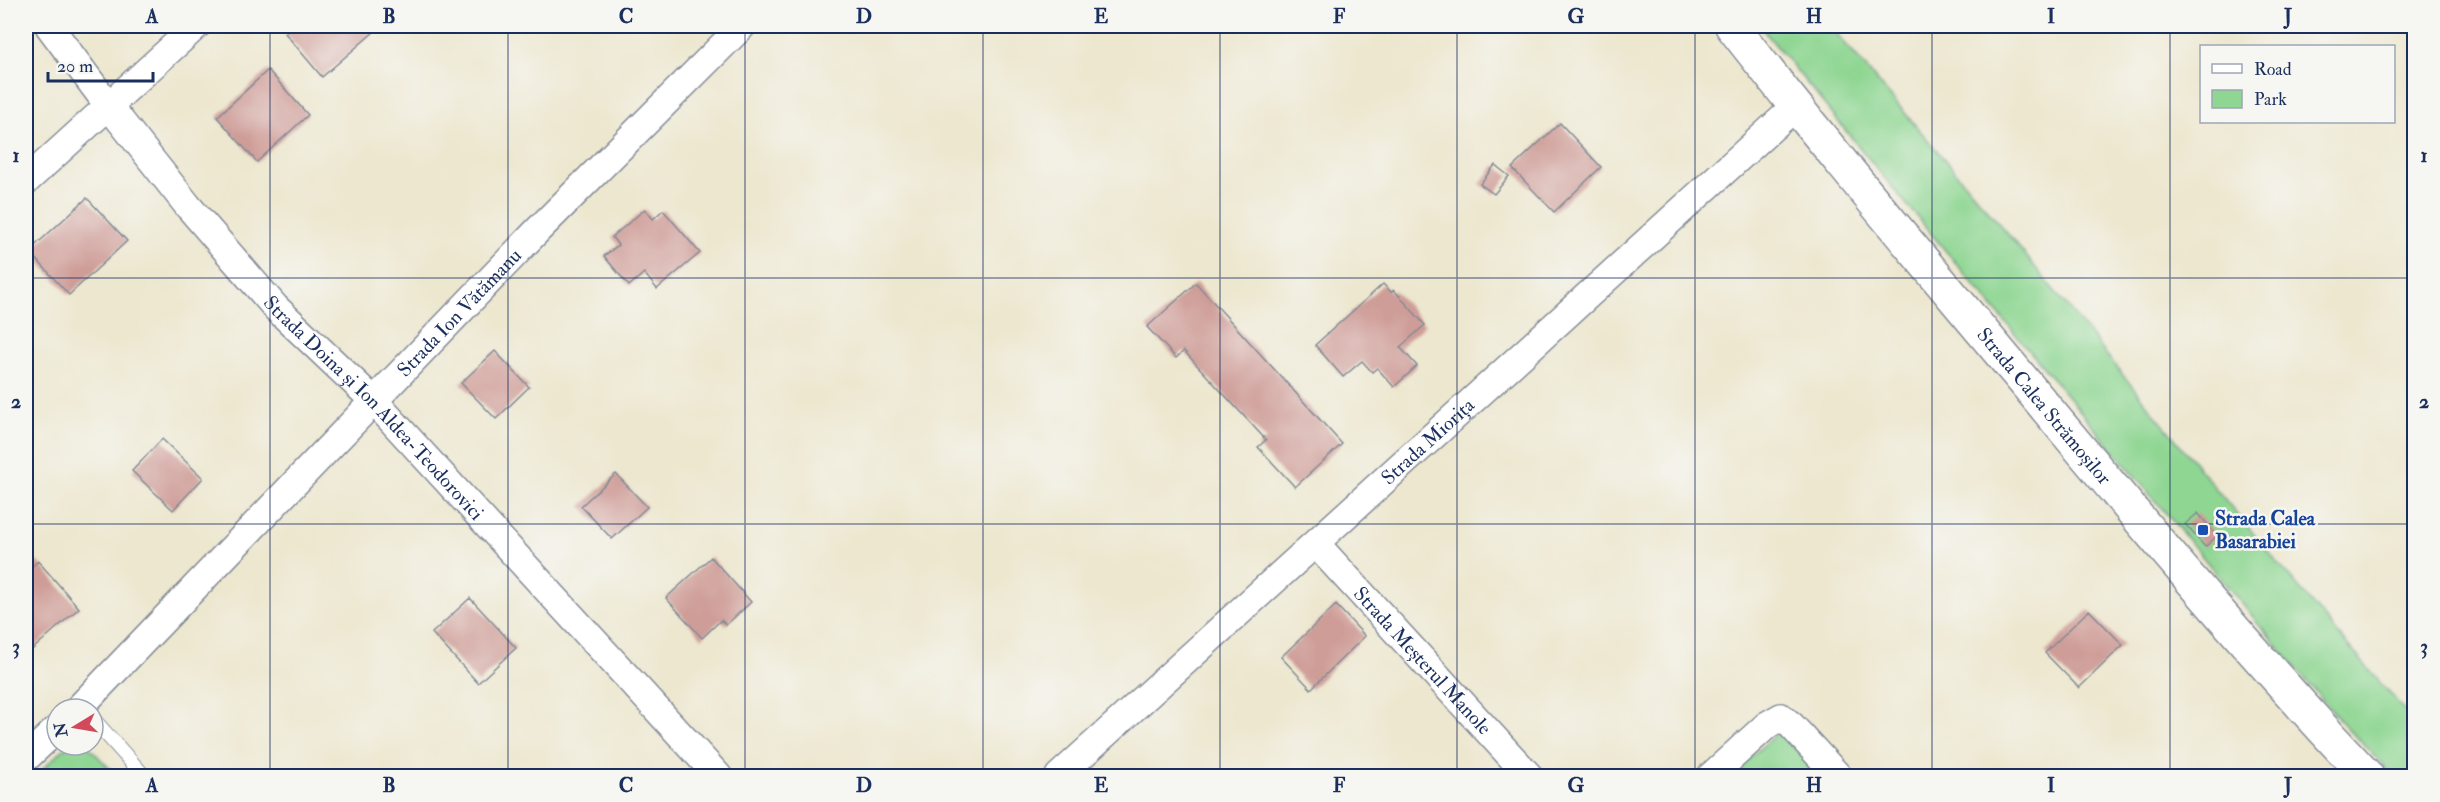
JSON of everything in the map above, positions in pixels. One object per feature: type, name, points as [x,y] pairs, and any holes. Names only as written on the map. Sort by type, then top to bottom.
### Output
[{"type":"street","name":"Strada Doina și Ion Aldea-Teodorovici","points":[[49,26],[188,206],[276,308],[373,400],[718,777]]},
{"type":"street","points":[[26,181],[196,26]]},
{"type":"street","name":"Strada Ion Vătămanu","points":[[97,697],[373,400],[742,26]]},
{"type":"street","name":"Strada Calea Strămoșilor","points":[[1732,26],[1795,107],[2132,511],[2321,728],[2367,777]]},
{"type":"street","name":"Strada Miorița","points":[[1059,777],[1795,107]]},
{"type":"street","name":"Strada Meșterul Manole","points":[[1316,544],[1528,777]]},
{"type":"street","points":[[1711,777],[1767,725],[1781,717],[1838,777]]},
{"type":"street","points":[[26,758],[45,740]]},
{"type":"lane","name":"Strada Ion Vătămanu","points":[[105,734],[144,777]]},
{"type":"green space","points":[[1760,26],[1830,26],[2006,232],[2268,551],[2414,721],[2414,776],[2393,776],[2337,717],[1887,181]]},
{"type":"green space","points":[[1779,731],[1821,776],[1730,776]]},
{"type":"green space","points":[[55,757],[99,757],[117,776],[35,776]]},
{"type":"building","points":[[293,26],[370,26],[375,31],[322,77],[285,33]]},
{"type":"building","points":[[268,70],[308,115],[257,162],[217,117]]},
{"type":"building","points":[[1560,123],[1601,167],[1554,212],[1512,168]]},
{"type":"building","points":[[1495,165],[1509,176],[1494,194],[1480,184]]},
{"type":"building","points":[[87,198],[127,241],[69,295],[29,251]]},
{"type":"building","points":[[645,209],[653,219],[663,210],[700,253],[657,289],[644,273],[629,286],[604,256],[618,245],[612,237]]},
{"type":"building","points":[[1196,283],[1342,444],[1295,487],[1258,447],[1266,440],[1184,351],[1176,358],[1147,327]]},
{"type":"building","points":[[1383,284],[1391,292],[1394,290],[1425,325],[1400,347],[1417,366],[1394,387],[1377,368],[1372,372],[1362,361],[1343,377],[1315,345]]},
{"type":"building","points":[[495,351],[529,387],[496,419],[461,383]]},
{"type":"building","points":[[162,439],[203,478],[173,510],[132,471]]},
{"type":"building","points":[[616,474],[647,507],[612,539],[581,506]]},
{"type":"building","points":[[2198,513],[2217,536],[2205,547],[2185,524]]},
{"type":"building","points":[[711,557],[751,602],[726,625],[721,620],[702,638],[666,598]]},
{"type":"building","points":[[38,561],[79,608],[33,649],[26,640],[26,572]]},
{"type":"building","points":[[470,598],[516,648],[478,683],[432,633]]},
{"type":"building","points":[[1336,605],[1365,636],[1311,689],[1281,657]]},
{"type":"building","points":[[2089,610],[2123,645],[2079,688],[2045,653]]},
{"type":"place","name":"Strada Calea Basarabiei","points":[[2203,530]]}]
